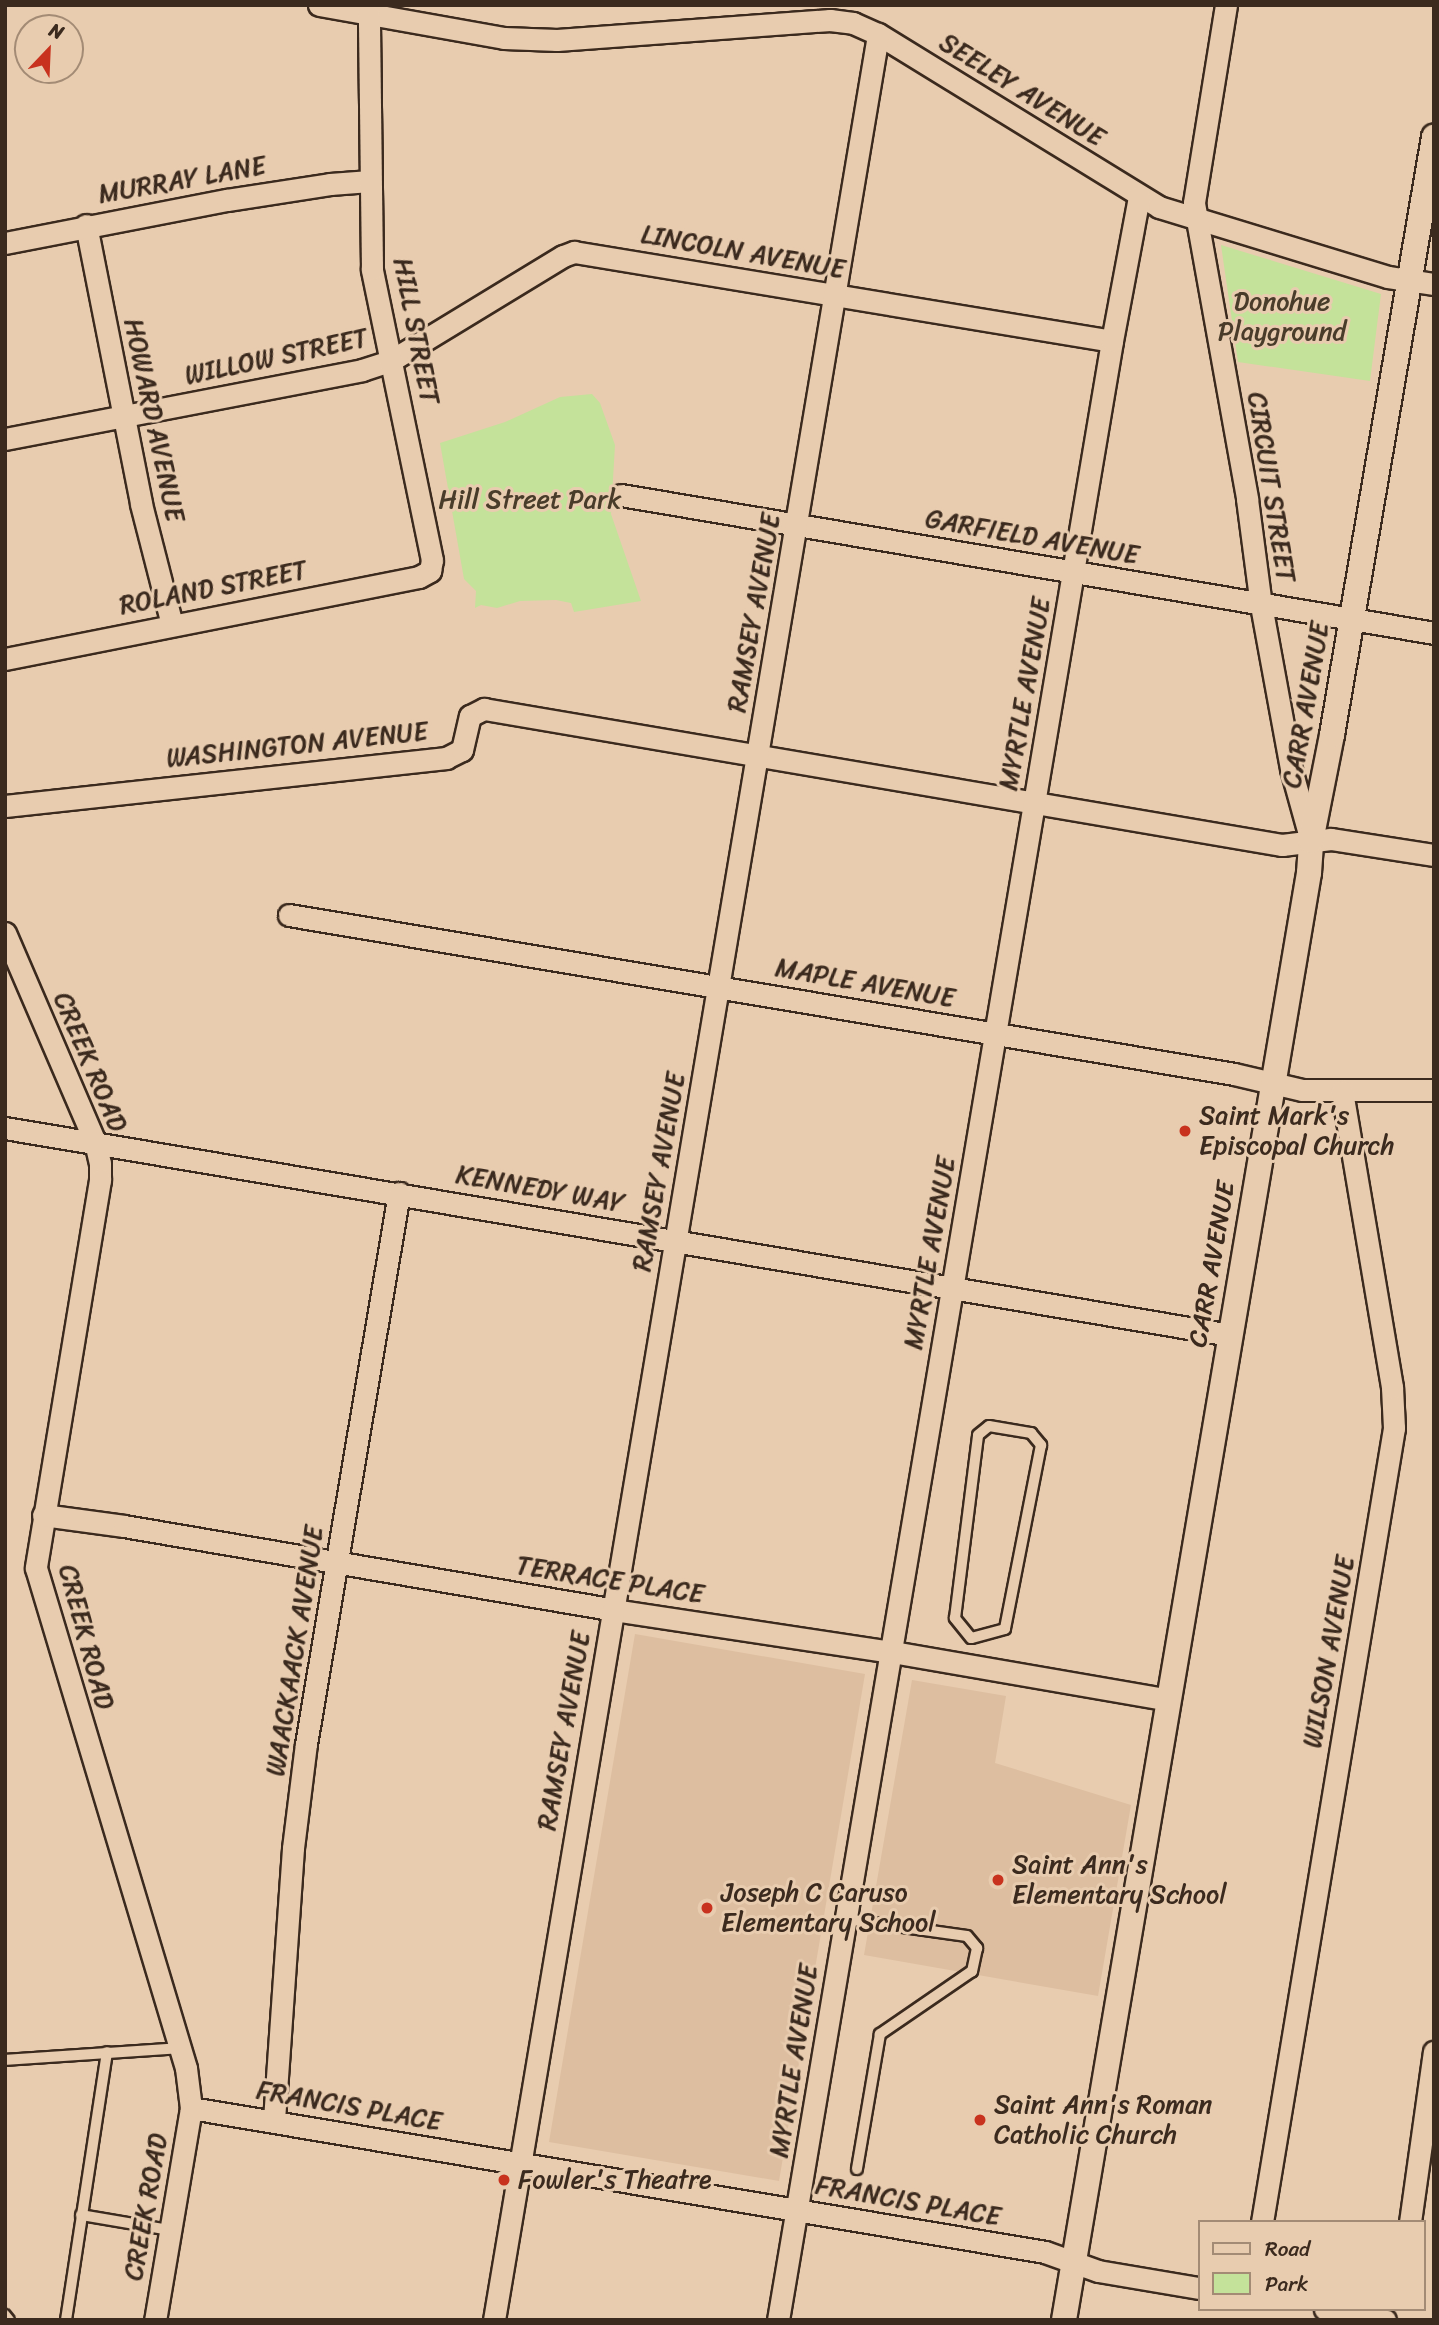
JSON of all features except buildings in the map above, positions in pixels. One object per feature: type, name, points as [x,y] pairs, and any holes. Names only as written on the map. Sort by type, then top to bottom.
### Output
[{"type":"street","name":"CIRCUIT STREET","points":[[1226,5],[1194,203],[1247,499],[1261,604],[1291,769],[1311,841]]},
{"type":"street","name":"SEELEY AVENUE","points":[[331,6],[504,38],[557,40],[830,20],[853,23],[878,34],[1139,197],[1198,222],[1422,283]]},
{"type":"street","name":"HILL STREET","points":[[369,15],[372,269],[393,360],[432,560],[430,571]]},
{"type":"street","name":"RAMSEY AVENUE","points":[[494,2320],[878,34]]},
{"type":"street","name":"CARR AVENUE","points":[[1064,2320],[1309,873],[1311,841],[1352,619],[1422,283],[1434,137]]},
{"type":"street","name":"MURRAY LANE","points":[[5,243],[86,225],[317,186],[370,181]]},
{"type":"street","name":"MYRTLE AVENUE","points":[[778,2320],[1112,341],[1139,197]]},
{"type":"street","name":"HOWARD AVENUE","points":[[86,225],[123,417],[172,625]]},
{"type":"street","name":"LINCOLN AVENUE","points":[[393,360],[563,256],[574,252],[1112,341]]},
{"type":"street","name":"WILLOW STREET","points":[[5,439],[362,370],[393,360]]},
{"type":"street","name":"GARFIELD AVENUE","points":[[621,495],[1434,633]]},
{"type":"street","name":"ROLAND STREET","points":[[5,659],[419,577],[430,571]]},
{"type":"street","name":"WASHINGTON AVENUE","points":[[5,806],[446,758],[462,750],[470,716],[484,709],[1282,845],[1331,839],[1434,855]]},
{"type":"street","name":"MAPLE AVENUE","points":[[289,915],[996,1034],[1302,1090],[1434,1090]]},
{"type":"street","name":"CREEK ROAD","points":[[5,933],[95,1142],[100,1180],[36,1568],[181,2048],[191,2108],[155,2320]]},
{"type":"street","name":"WILSON AVENUE","points":[[1262,2220],[1394,1428],[1392,1387],[1342,1091]]},
{"type":"street","name":"KENNEDY WAY","points":[[5,1128],[1230,1335]]},
{"type":"street","name":"WAACKAACK AVENUE","points":[[274,2120],[293,1848],[399,1193]]},
{"type":"street","name":"TERRACE PLACE","points":[[43,1515],[124,1526],[613,1610],[892,1652],[968,1652],[1169,1700]]},
{"type":"street","points":[[1410,2220],[1434,2052]]},
{"type":"street","name":"FRANCIS PLACE","points":[[191,2108],[1045,2252],[1098,2271],[1198,2288]]},
{"type":"street","points":[[1336,2311],[1385,2320]]},
{"type":"lane","points":[[989,1426],[1031,1433],[1041,1445],[1005,1629],[968,1652],[955,1619],[978,1435],[989,1426]]},
{"type":"lane","points":[[846,1919],[967,1936],[977,1948],[972,1971],[880,2034],[857,2169]]},
{"type":"lane","points":[[5,2060],[181,2048]]},
{"type":"lane","points":[[66,2320],[107,2052]]},
{"type":"lane","points":[[81,2215],[170,2230]]},
{"type":"lane","points":[[5,2315],[9,2320]]},
{"type":"shaded area","name":"Joseph C Caruso Elementary School","points":[[635,1634],[865,1674],[779,2181],[549,2142]]},
{"type":"shaded area","name":"Saint Ann's Elementary School","points":[[912,1680],[1006,1696],[995,1763],[1131,1805],[1098,1996],[864,1955]]},
{"type":"green space","name":"Donohue Playground","points":[[1221,245],[1381,294],[1370,381],[1238,362]]},
{"type":"green space","name":"Hill Street Park","points":[[592,394],[600,403],[615,445],[611,514],[641,601],[574,612],[571,603],[556,600],[520,601],[497,608],[481,605],[475,608],[476,591],[464,579],[440,443],[505,422],[560,397]]},
{"type":"place","name":"Saint Mark's Episcopal Church","points":[[1185,1131]]},
{"type":"place","name":"Saint Ann's Elementary School","points":[[998,1880]]},
{"type":"place","name":"Joseph C Caruso Elementary School","points":[[707,1908]]},
{"type":"place","name":"Saint Ann's Roman Catholic Church","points":[[980,2120]]},
{"type":"place","name":"Fowler's Theatre","points":[[504,2180]]}]
